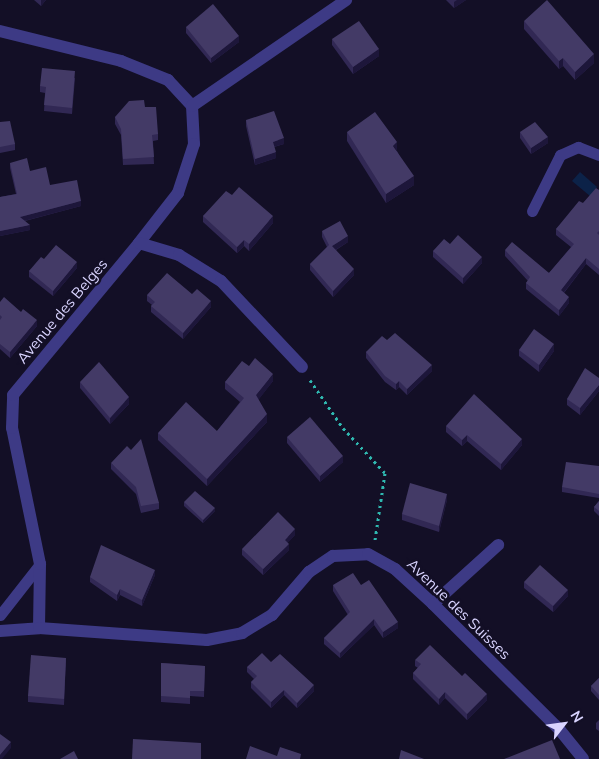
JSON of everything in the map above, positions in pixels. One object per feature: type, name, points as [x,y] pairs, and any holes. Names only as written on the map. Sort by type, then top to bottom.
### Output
[{"type":"street","points":[[0,31],[121,62],[168,80],[192,106],[346,0]]},
{"type":"street","name":"Avenue des Belges","points":[[39,628],[40,564],[12,428],[13,396],[178,193],[194,144],[192,106]]},
{"type":"street","points":[[139,243],[180,255],[221,281],[302,367]]},
{"type":"street","points":[[433,604],[498,545]]},
{"type":"street","points":[[0,631],[39,628],[207,640],[242,633],[272,615],[309,572],[333,556],[368,554]]},
{"type":"street","name":"Avenue des Suisses","points":[[368,554],[395,569],[433,604],[559,729],[582,759]]},
{"type":"lane","points":[[532,211],[560,155],[578,147],[599,155]]},
{"type":"lane","points":[[0,615],[40,564]]},
{"type":"path","points":[[302,367],[343,428],[385,473],[380,528],[368,554]]},
{"type":"water","points":[[580,172],[597,187],[590,196],[572,181]]},
{"type":"building","points":[[547,0],[594,54],[575,72],[563,58],[559,61],[524,21]]},
{"type":"building","points":[[213,4],[239,36],[211,58],[186,27]]},
{"type":"building","points":[[359,21],[379,49],[353,67],[332,39]]},
{"type":"building","points":[[42,68],[75,71],[72,108],[44,105],[46,87],[40,86]]},
{"type":"building","points":[[144,100],[145,107],[156,107],[158,134],[152,135],[154,157],[123,159],[121,129],[115,117],[129,101]]},
{"type":"building","points":[[274,111],[284,138],[273,142],[276,152],[255,159],[246,120]]},
{"type":"building","points":[[375,112],[397,142],[393,146],[414,176],[386,194],[347,132]]},
{"type":"building","points":[[10,121],[15,144],[0,147],[0,122]]},
{"type":"building","points":[[535,122],[548,137],[531,148],[520,132]]},
{"type":"building","points":[[27,158],[30,171],[46,167],[50,185],[77,180],[81,201],[20,217],[30,225],[0,231],[0,197],[17,194],[10,163]]},
{"type":"building","points":[[239,187],[273,216],[249,244],[244,240],[237,247],[203,216],[226,191],[232,195]]},
{"type":"building","points":[[596,188],[599,190],[599,231],[597,233],[599,235],[599,269],[586,258],[561,290],[569,297],[559,310],[526,283],[530,277],[505,250],[512,242],[549,273],[574,244],[556,229],[579,201],[583,203]]},
{"type":"building","points":[[340,221],[348,236],[332,246],[354,269],[333,291],[310,264],[329,245],[322,231]]},
{"type":"building","points":[[458,235],[482,257],[463,278],[433,251],[444,239],[450,244]]},
{"type":"building","points":[[56,245],[77,262],[53,291],[29,271],[41,257],[44,259]]},
{"type":"building","points":[[167,273],[192,294],[197,289],[211,301],[183,333],[151,306],[155,302],[147,295]]},
{"type":"building","points":[[4,297],[21,312],[23,309],[37,320],[10,352],[0,344],[0,320],[2,317],[0,315],[0,302]]},
{"type":"building","points":[[534,329],[554,344],[539,365],[519,350]]},
{"type":"building","points":[[395,333],[432,365],[407,389],[399,381],[396,384],[385,376],[366,352],[382,336],[387,340]]},
{"type":"building","points":[[255,358],[273,374],[256,395],[267,414],[207,479],[158,433],[186,402],[217,431],[244,398],[225,382],[242,361],[249,366]]},
{"type":"building","points":[[99,362],[129,397],[110,418],[80,382]]},
{"type":"building","points":[[585,368],[599,378],[599,385],[580,408],[567,399]]},
{"type":"building","points":[[474,394],[522,439],[501,464],[467,435],[462,440],[446,426]]},
{"type":"building","points":[[310,417],[343,456],[320,476],[287,437]]},
{"type":"building","points":[[141,439],[159,503],[141,506],[136,487],[111,463],[127,446],[131,450]]},
{"type":"building","points":[[566,462],[599,466],[599,494],[562,487]]},
{"type":"building","points":[[410,483],[447,494],[439,526],[402,514]]},
{"type":"building","points":[[195,491],[215,508],[203,520],[184,502]]},
{"type":"building","points":[[599,501],[599,511],[594,507]]},
{"type":"building","points":[[278,512],[295,529],[285,540],[289,544],[263,569],[242,549]]},
{"type":"building","points":[[101,545],[155,570],[142,600],[120,589],[117,595],[90,577]]},
{"type":"building","points":[[540,565],[568,590],[553,606],[524,582]]},
{"type":"building","points":[[353,573],[361,585],[369,580],[398,622],[383,632],[374,619],[340,653],[324,638],[350,612],[333,585]]},
{"type":"building","points":[[430,645],[462,676],[465,673],[487,694],[467,714],[445,692],[439,699],[413,673],[421,664],[415,660]]},
{"type":"building","points":[[262,653],[271,662],[280,654],[314,685],[297,703],[284,690],[271,702],[251,682],[257,676],[247,667]]},
{"type":"building","points":[[31,655],[66,658],[64,699],[28,696]]},
{"type":"building","points":[[161,663],[205,666],[204,691],[190,691],[190,698],[161,696]]},
{"type":"building","points":[[599,678],[599,695],[591,686]]},
{"type":"building","points":[[0,734],[11,742],[0,755]]},
{"type":"building","points":[[133,739],[201,743],[201,759],[132,759]]},
{"type":"building","points":[[552,740],[560,759],[504,759]]},
{"type":"building","points":[[250,746],[277,756],[280,747],[301,754],[300,759],[246,759]]},
{"type":"building","points":[[401,750],[424,759],[399,759]]},
{"type":"building","points":[[74,751],[78,759],[60,759]]}]
